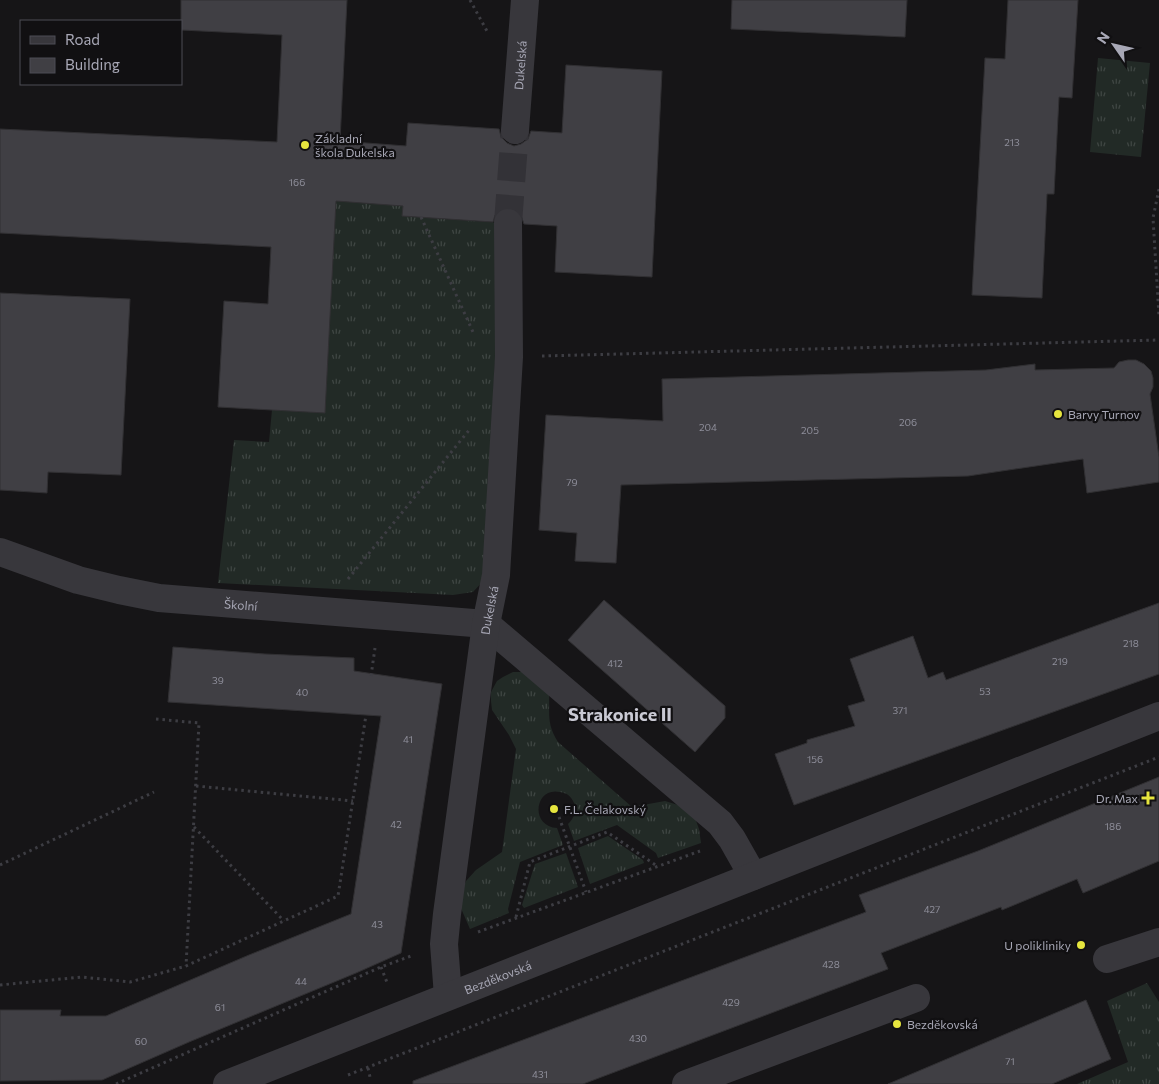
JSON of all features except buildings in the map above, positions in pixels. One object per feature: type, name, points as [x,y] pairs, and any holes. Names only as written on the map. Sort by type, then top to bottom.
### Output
[{"type":"street","name":"Dukelská","points":[[515,130],[525,0]]},
{"type":"street","name":"Dukelská","points":[[448,996],[444,944],[446,914],[486,624],[496,575],[509,357],[508,223]]},
{"type":"street","name":"Školní","points":[[0,552],[78,580],[159,598],[486,624]]},
{"type":"street","points":[[486,624],[720,823],[732,839],[753,876]]},
{"type":"street","name":"Bezděkovská","points":[[227,1084],[1159,716]]},
{"type":"street","points":[[1106,959],[1159,942]]},
{"type":"street","points":[[686,1084],[916,998]]},
{"type":"path","points":[[1159,189],[1152,218],[1159,316]]},
{"type":"path","points":[[421,217],[477,340]]},
{"type":"path","points":[[1154,238],[1159,241]]},
{"type":"path","points":[[509,357],[1159,340]]},
{"type":"path","points":[[322,611],[501,392],[507,393]]},
{"type":"path","points":[[0,985],[82,977],[130,982],[186,966],[338,896],[366,715]]},
{"type":"path","points":[[156,720],[199,723],[186,966]]},
{"type":"path","points":[[341,1078],[1159,757]]},
{"type":"path","points":[[196,786],[353,800]]},
{"type":"path","points":[[0,865],[154,792]]},
{"type":"path","points":[[559,817],[586,892]]},
{"type":"path","points":[[194,826],[284,921]]},
{"type":"path","points":[[516,918],[530,862],[608,832],[657,866]]},
{"type":"path","points":[[368,1068],[370,1078]]},
{"type":"green space","points":[[1098,58],[1150,63],[1141,157],[1090,152]]},
{"type":"green space","points":[[336,201],[403,206],[403,216],[502,223],[484,580],[473,592],[453,595],[218,583],[234,440],[269,442],[272,410]]},
{"type":"green space","points":[[513,672],[526,672],[549,693],[550,724],[558,742],[632,807],[665,801],[678,805],[695,818],[701,843],[658,858],[656,853],[617,825],[574,841],[568,824],[574,815],[574,803],[567,794],[552,792],[545,795],[541,800],[539,814],[542,821],[548,826],[557,828],[563,845],[520,862],[508,909],[509,913],[470,929],[460,906],[461,893],[466,881],[476,870],[502,852],[516,749],[492,710],[491,692],[497,681]]},
{"type":"green space","points":[[608,836],[643,860],[644,863],[590,884],[578,848]]},
{"type":"green space","points":[[566,853],[578,887],[524,908],[522,905],[535,864]]},
{"type":"green space","points":[[1147,983],[1159,1002],[1159,1084],[1077,1084],[1128,1062],[1107,1001]]},
{"type":"tunnel","points":[[508,223],[515,130]]},
{"type":"place","name":"Základní škola Dukelska","points":[[305,145]]},
{"type":"place","name":"Barvy Turnov","points":[[1058,414]]},
{"type":"place","name":"Dr. Max","points":[[1148,798]]},
{"type":"place","name":"F.L. Čelakovský","points":[[554,809]]},
{"type":"place","name":"U polikliniky","points":[[1081,945]]},
{"type":"place","name":"Bezděkovská","points":[[897,1024]]},
{"type":"district","name":"Strakonice II","points":[[620,714]]}]
